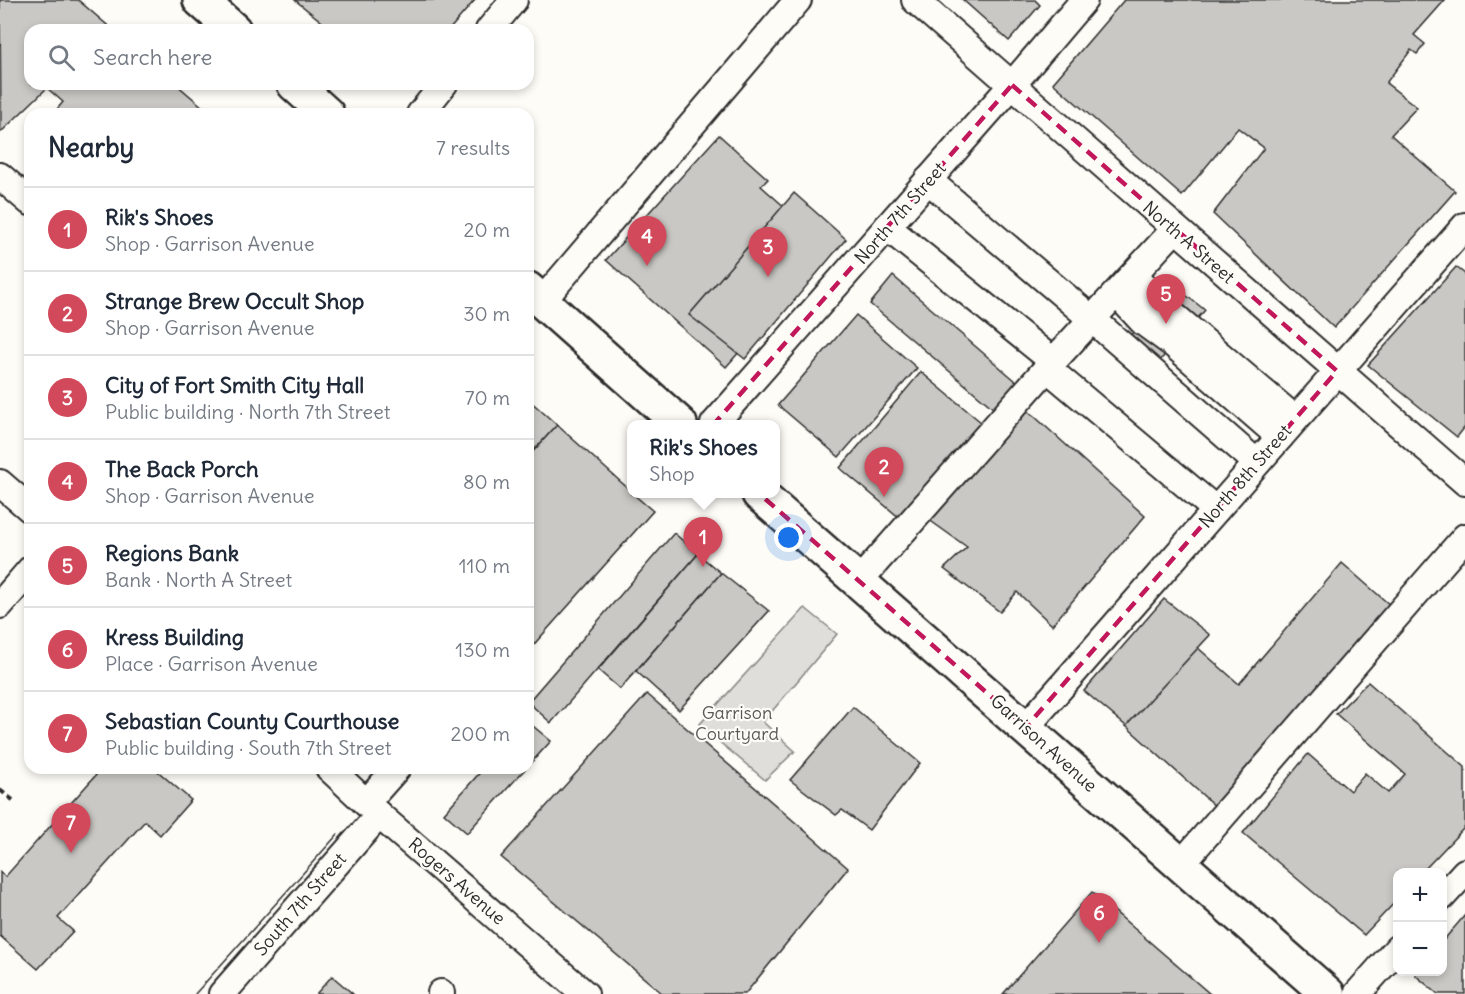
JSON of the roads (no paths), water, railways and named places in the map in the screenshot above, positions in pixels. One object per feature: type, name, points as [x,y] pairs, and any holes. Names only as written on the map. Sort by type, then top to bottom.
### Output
[{"type":"main road","points":[[301,90],[320,108]]},
{"type":"main road","points":[[535,295],[676,420]]},
{"type":"main road","name":"Garrison Avenue","points":[[764,498],[1328,994]]},
{"type":"street","points":[[494,24],[513,0]]},
{"type":"street","points":[[535,295],[798,0]]},
{"type":"street","name":"North A Street","points":[[915,0],[1465,482]]},
{"type":"street","name":"North 7th Street","points":[[718,420],[1084,0]]},
{"type":"street","points":[[425,108],[439,90]]},
{"type":"street","points":[[0,176],[24,197]]},
{"type":"street","points":[[928,180],[1257,463]]},
{"type":"street","name":"North 8th Street","points":[[1026,727],[1465,225]]},
{"type":"street","points":[[887,227],[1216,510]]},
{"type":"street","points":[[859,581],[1050,365],[1175,229]]},
{"type":"street","points":[[1132,276],[1143,322],[1245,392],[1287,428]]},
{"type":"street","points":[[1132,276],[1150,276],[1238,353],[1245,392]]},
{"type":"street","points":[[0,483],[24,504]]},
{"type":"street","points":[[1181,864],[1465,537]]},
{"type":"street","points":[[0,605],[24,577]]},
{"type":"street","name":"Rogers Avenue","points":[[335,774],[585,994]]},
{"type":"street","name":"South 7th Street","points":[[222,994],[372,808],[393,774]]},
{"type":"street","points":[[1447,892],[1465,872]]},
{"type":"street","points":[[1357,994],[1393,954]]},
{"type":"tram line","points":[[195,994],[338,834]]},
{"type":"place","name":"The Back Porch","points":[[647,266]]},
{"type":"place","name":"City of Fort Smith City Hall","points":[[768,277]]},
{"type":"place","name":"Regions Bank","points":[[1166,324]]},
{"type":"place","name":"Strange Brew Occult Shop","points":[[884,497]]},
{"type":"place","name":"Rik's Shoes","points":[[703,567]]},
{"type":"place","name":"Sebastian County Courthouse","points":[[71,853]]},
{"type":"place","name":"Kress Building","points":[[1099,943]]},
{"type":"park label","name":"Garrison Courtyard","points":[[737,722]]}]
